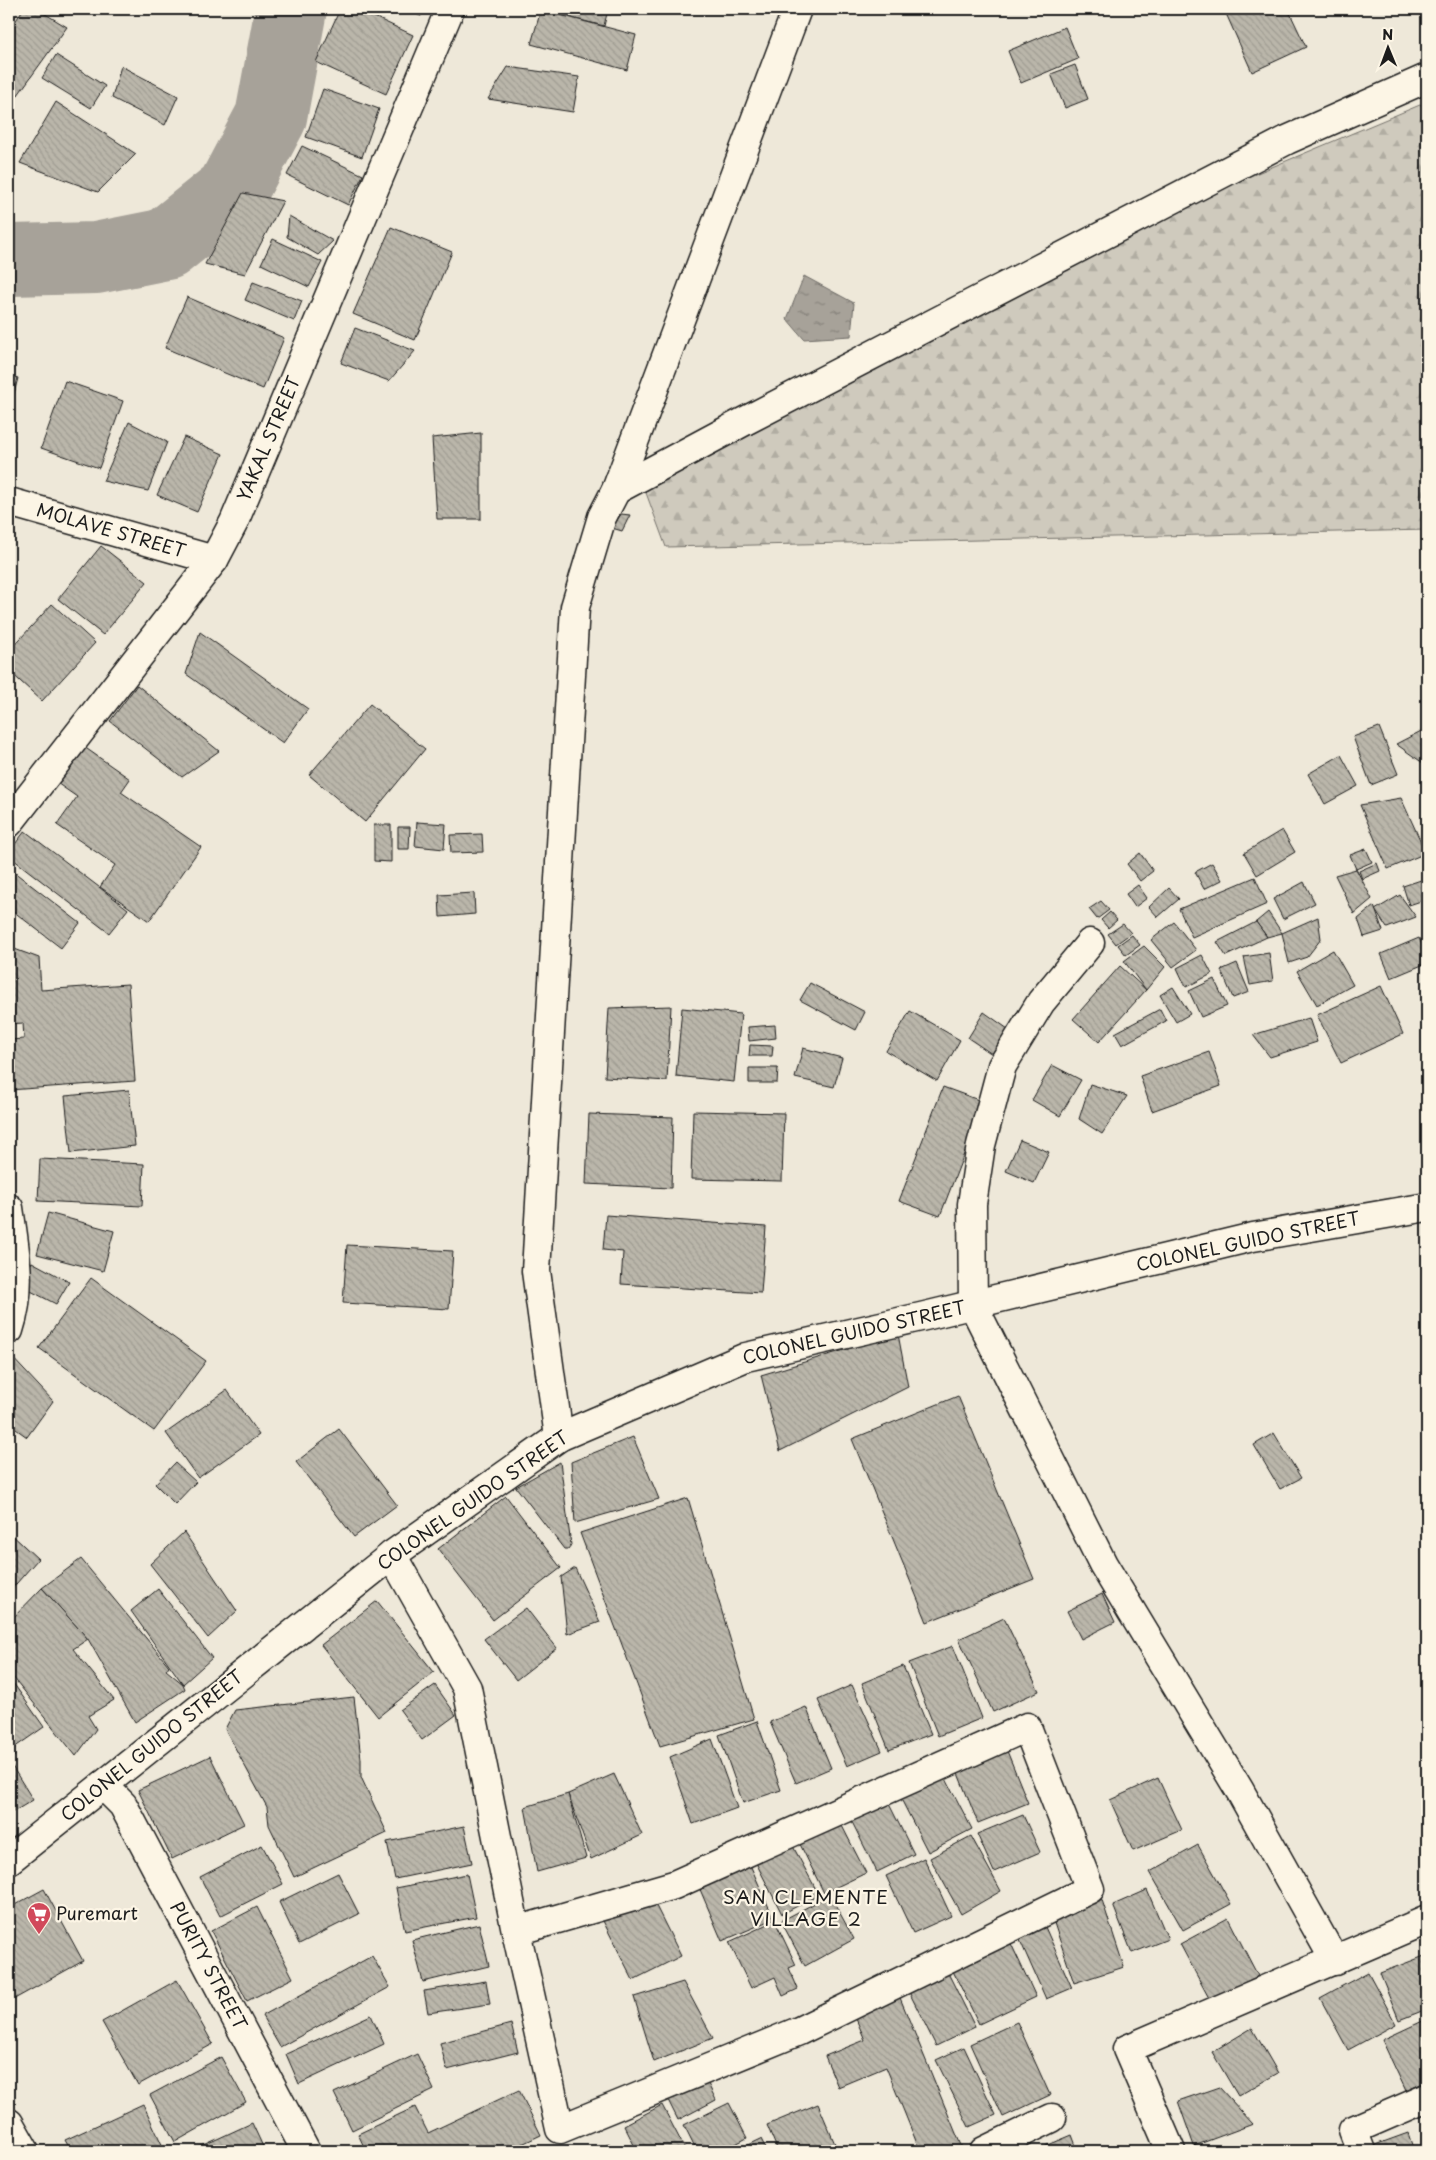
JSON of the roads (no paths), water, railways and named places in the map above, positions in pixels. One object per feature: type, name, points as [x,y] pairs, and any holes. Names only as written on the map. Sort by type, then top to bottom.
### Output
[{"type":"street","name":"YAKAL STREET","points":[[9,823],[214,560],[234,522],[450,9]]},
{"type":"street","points":[[559,1437],[536,1271],[575,607],[602,517],[616,490],[797,9]]},
{"type":"street","points":[[616,490],[743,422],[1287,140],[1427,78]]},
{"type":"street","name":"MOLAVE STREET","points":[[9,502],[214,560]]},
{"type":"street","points":[[1090,943],[1041,1002],[1002,1066],[981,1145],[972,1204],[973,1305],[1103,1564],[1240,1791],[1335,1961]]},
{"type":"street","name":"COLONEL GUIDO STREET","points":[[9,1860],[392,1555],[559,1437],[746,1357],[973,1305],[1253,1237],[1427,1207]]},
{"type":"street","points":[[9,1208],[18,1268],[14,1314],[9,1330]]},
{"type":"street","points":[[392,1555],[467,1688],[516,1931],[560,2129],[799,2031],[1090,1889],[1027,1727],[674,1885],[516,1931]]},
{"type":"street","name":"PURITY STREET","points":[[103,1785],[123,1805],[306,2151]]},
{"type":"street","points":[[1170,2151],[1127,2049],[1427,1920]]},
{"type":"street","points":[[1361,2151],[1353,2130],[1427,2098]]},
{"type":"street","points":[[984,2151],[1052,2118]]},
{"type":"street","points":[[9,2123],[25,2151]]},
{"type":"water","points":[[804,276],[854,303],[851,336],[804,339],[787,319]]},
{"type":"waterway","points":[[9,260],[96,258],[166,244],[232,191],[271,117],[291,9]]},
{"type":"place","name":"Puremart","points":[[39,1935]]},
{"type":"district","name":"SAN CLEMENTE VILLAGE 2","points":[[806,1908]]}]
